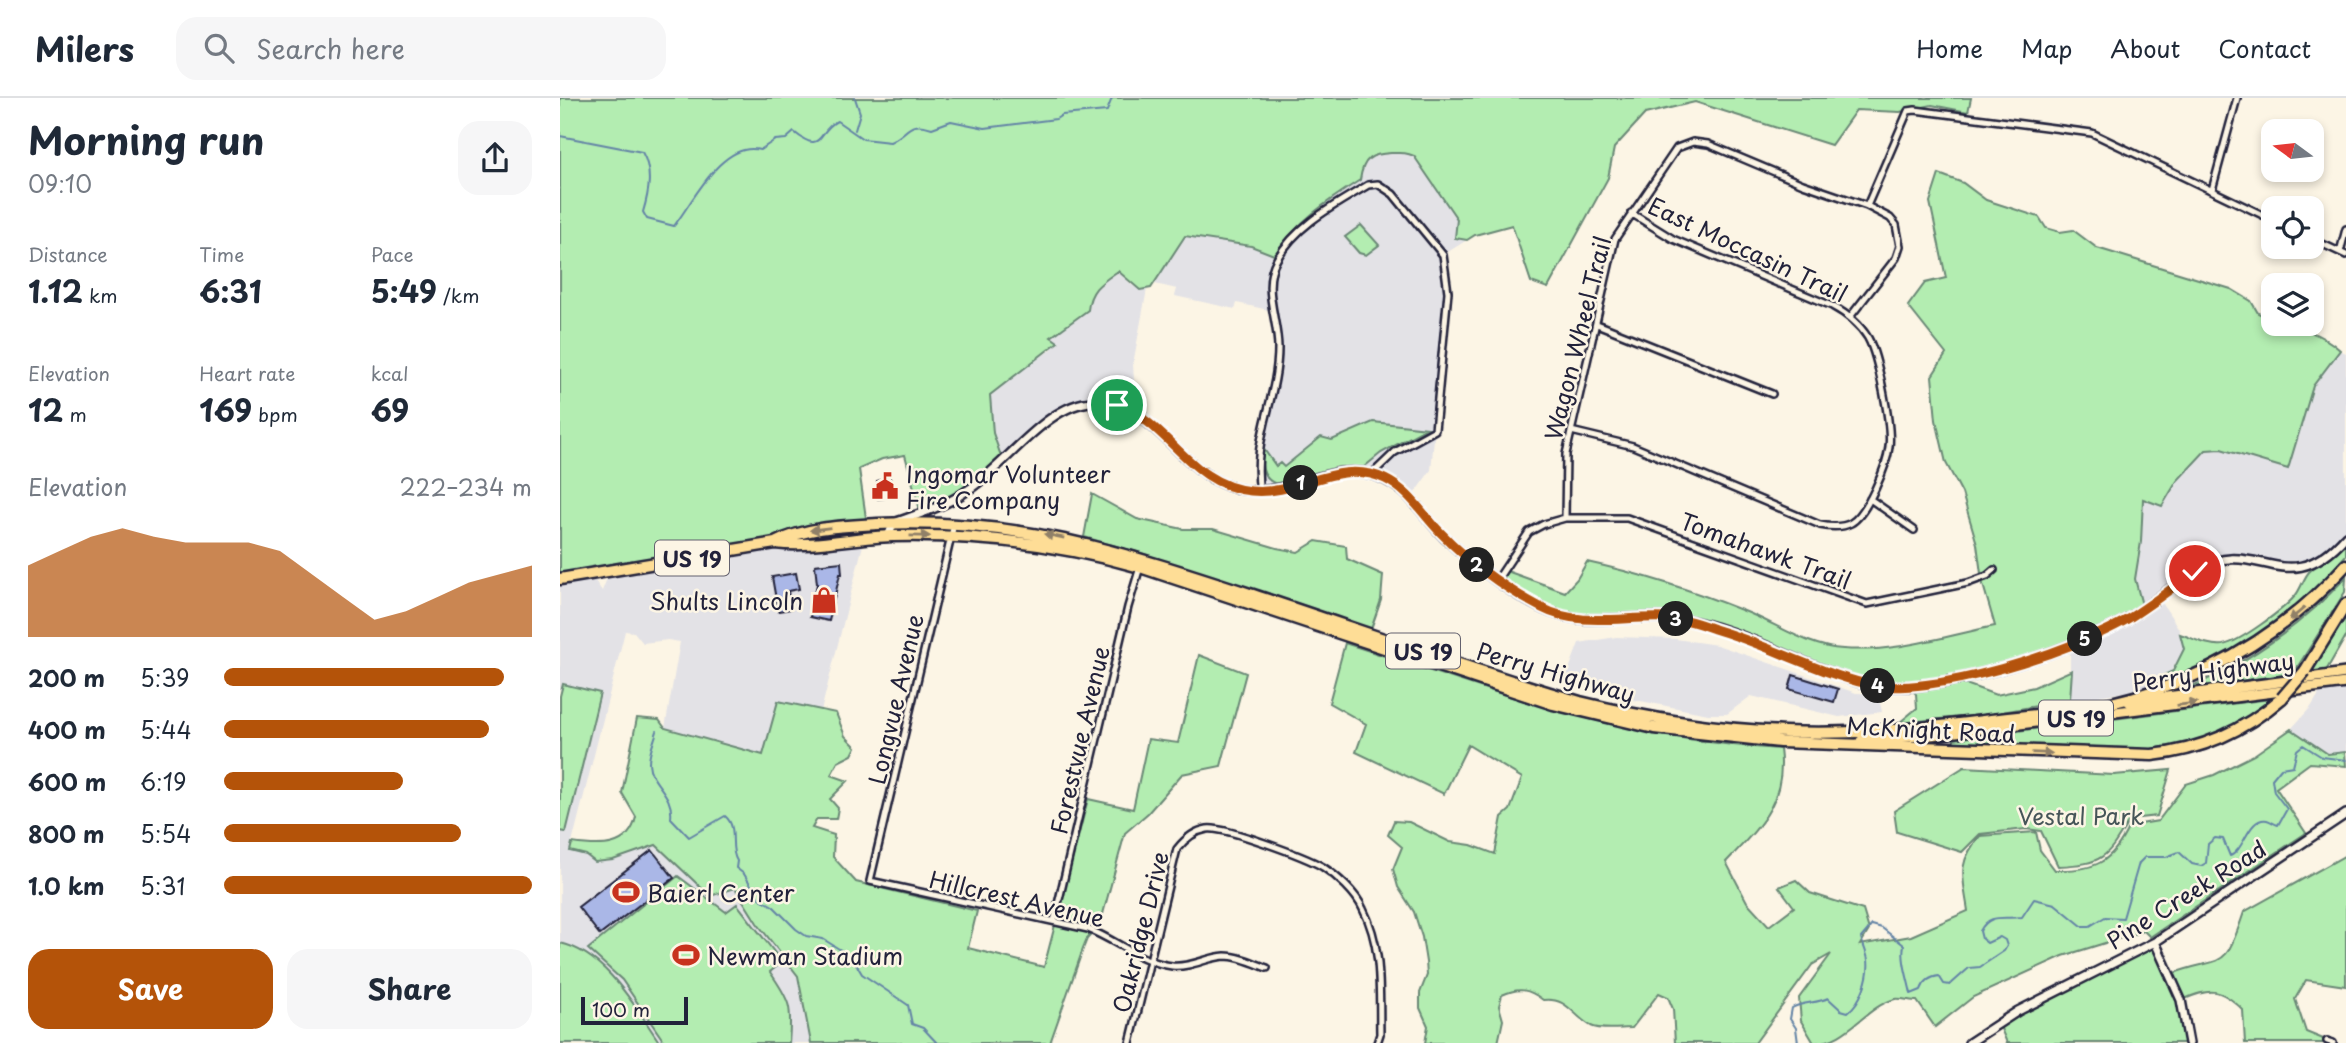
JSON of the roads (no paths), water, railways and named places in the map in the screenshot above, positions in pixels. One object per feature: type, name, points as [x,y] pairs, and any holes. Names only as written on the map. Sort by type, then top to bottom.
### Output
[{"type":"highway","name":"Perry Highway","points":[[775,543],[793,533],[894,523],[954,524],[1032,532],[1126,554],[1556,695],[1630,714],[1681,723],[1756,732],[1853,734],[1931,728],[2105,705]]},
{"type":"highway","name":"Perry Highway","points":[[560,579],[775,543],[795,546],[888,536],[951,536],[1050,547],[1140,567],[1578,711],[1705,736],[1827,743]]},
{"type":"highway","points":[[2105,705],[2188,679],[2243,652],[2294,617],[2346,565]]},
{"type":"highway","name":"McKnight Road","points":[[1827,743],[2115,756],[2164,754],[2199,746],[2255,720],[2282,698],[2305,671],[2346,604]]},
{"type":"main road","name":"Perry Highway","points":[[2105,705],[2346,673]]},
{"type":"main road","name":"Perry Highway","points":[[1827,743],[1932,735],[2346,683]]},
{"type":"street","points":[[2212,190],[2237,98]]},
{"type":"street","points":[[1867,206],[1909,111],[1922,110],[2092,133],[2261,214]]},
{"type":"street","name":"Wagon Wheel Trail","points":[[1565,518],[1564,465],[1615,239],[1677,148],[1693,142],[1708,144],[1803,184],[1867,206],[1890,218],[1899,233],[1899,252],[1850,317]]},
{"type":"street","points":[[1260,491],[1256,471],[1258,447],[1278,351],[1271,296],[1273,268],[1291,240],[1309,222],[1368,185],[1382,185],[1393,194],[1443,255],[1448,292],[1435,430],[1395,453],[1372,474]]},
{"type":"street","name":"East Moccasin Trail","points":[[1631,213],[1673,239],[1832,306],[1850,317]]},
{"type":"street","points":[[2324,245],[2343,254],[2346,229]]},
{"type":"street","points":[[1571,431],[1633,446],[1820,525],[1844,526],[1854,522],[1870,499],[1886,458],[1889,436],[1873,349],[1860,326],[1850,317]]},
{"type":"street","points":[[1597,324],[1772,394]]},
{"type":"street","points":[[888,536],[894,523],[959,496],[991,473],[1057,414],[1069,407],[1088,402],[1110,404],[1130,410],[1150,424],[1199,472],[1234,488],[1281,490],[1338,472],[1372,474],[1404,491],[1440,533],[1468,559],[1544,609],[1564,617],[1585,620],[1680,619],[1727,632],[1867,684],[1911,688],[2011,665],[2096,635],[2130,618],[2195,571],[2213,562],[2242,559],[2299,569],[2319,561],[2346,536]]},
{"type":"street","points":[[1870,499],[1914,530]]},
{"type":"street","points":[[1497,580],[1529,532],[1565,518]]},
{"type":"street","name":"Tomahawk Trail","points":[[1565,518],[1627,519],[1867,604],[1968,583],[1987,576],[1994,570]]},
{"type":"street","name":"Longvue Avenue","points":[[870,881],[954,524]]},
{"type":"street","name":"Forestvue Avenue","points":[[1054,921],[1128,607],[1140,567]]},
{"type":"street","name":"Pine Creek Road","points":[[1969,1043],[2018,1011],[2155,942],[2346,814]]},
{"type":"street","name":"Oakridge Drive","points":[[1130,1043],[1177,849],[1186,838],[1198,832],[1218,828],[1323,867],[1343,884],[1362,906],[1375,936],[1379,968],[1380,1034],[1377,1043]]},
{"type":"street","name":"Hillcrest Avenue","points":[[870,881],[1054,921],[1109,937],[1149,962]]},
{"type":"street","points":[[2155,942],[2181,1000],[2189,1043]]},
{"type":"street","points":[[1149,962],[1177,967],[1233,957],[1267,968]]},
{"type":"waterway","points":[[855,98],[860,113],[855,130]]},
{"type":"waterway","points":[[560,136],[642,152],[648,167],[649,182],[643,212],[647,219],[674,226],[721,163],[733,154],[746,149],[760,150],[775,140],[786,139],[794,132],[803,139],[815,142],[837,121],[863,139],[890,142],[913,127],[932,128],[951,121],[985,128],[1056,119],[1062,115],[1107,111],[1112,98]]},
{"type":"waterway","points":[[657,731],[651,751],[650,770],[666,795],[671,818],[689,837],[725,816],[732,826],[736,868],[744,874],[759,898],[773,906],[806,936],[823,939],[852,957],[862,974],[908,1005],[912,1024],[923,1028],[937,1043]]},
{"type":"waterway","points":[[1798,1043],[1796,1028],[1790,1019],[1792,1008],[1828,998],[1841,1010],[1848,1012],[1857,1002],[1868,974],[1867,957],[1861,938],[1872,925],[1882,928],[1904,945],[1904,963],[1911,994],[1921,990],[1930,978],[1939,976],[1944,984],[1950,985],[1969,968],[1980,967],[2004,951],[2007,946],[2005,940],[2000,937],[1987,943],[1982,939],[1980,931],[1988,921],[2022,917],[2034,899],[2055,904],[2082,926],[2090,926],[2105,917],[2123,918],[2139,863],[2145,857],[2166,857],[2179,852],[2192,864],[2201,866],[2206,863],[2208,844],[2215,838],[2223,839],[2230,856],[2235,853],[2251,828],[2261,820],[2278,825],[2287,809],[2274,792],[2272,779],[2281,768],[2293,766],[2297,750],[2303,745],[2322,757],[2346,760]]},
{"type":"place","name":"Ingomar Volunteer Fire Company","points":[[885,486]]},
{"type":"place","name":"Shults Lincoln","points":[[824,600]]},
{"type":"place","name":"Baierl Center","points":[[626,892]]},
{"type":"place","name":"Newman Stadium","points":[[686,955]]},
{"type":"park label","name":"Vestal Park","points":[[2081,815]]}]
